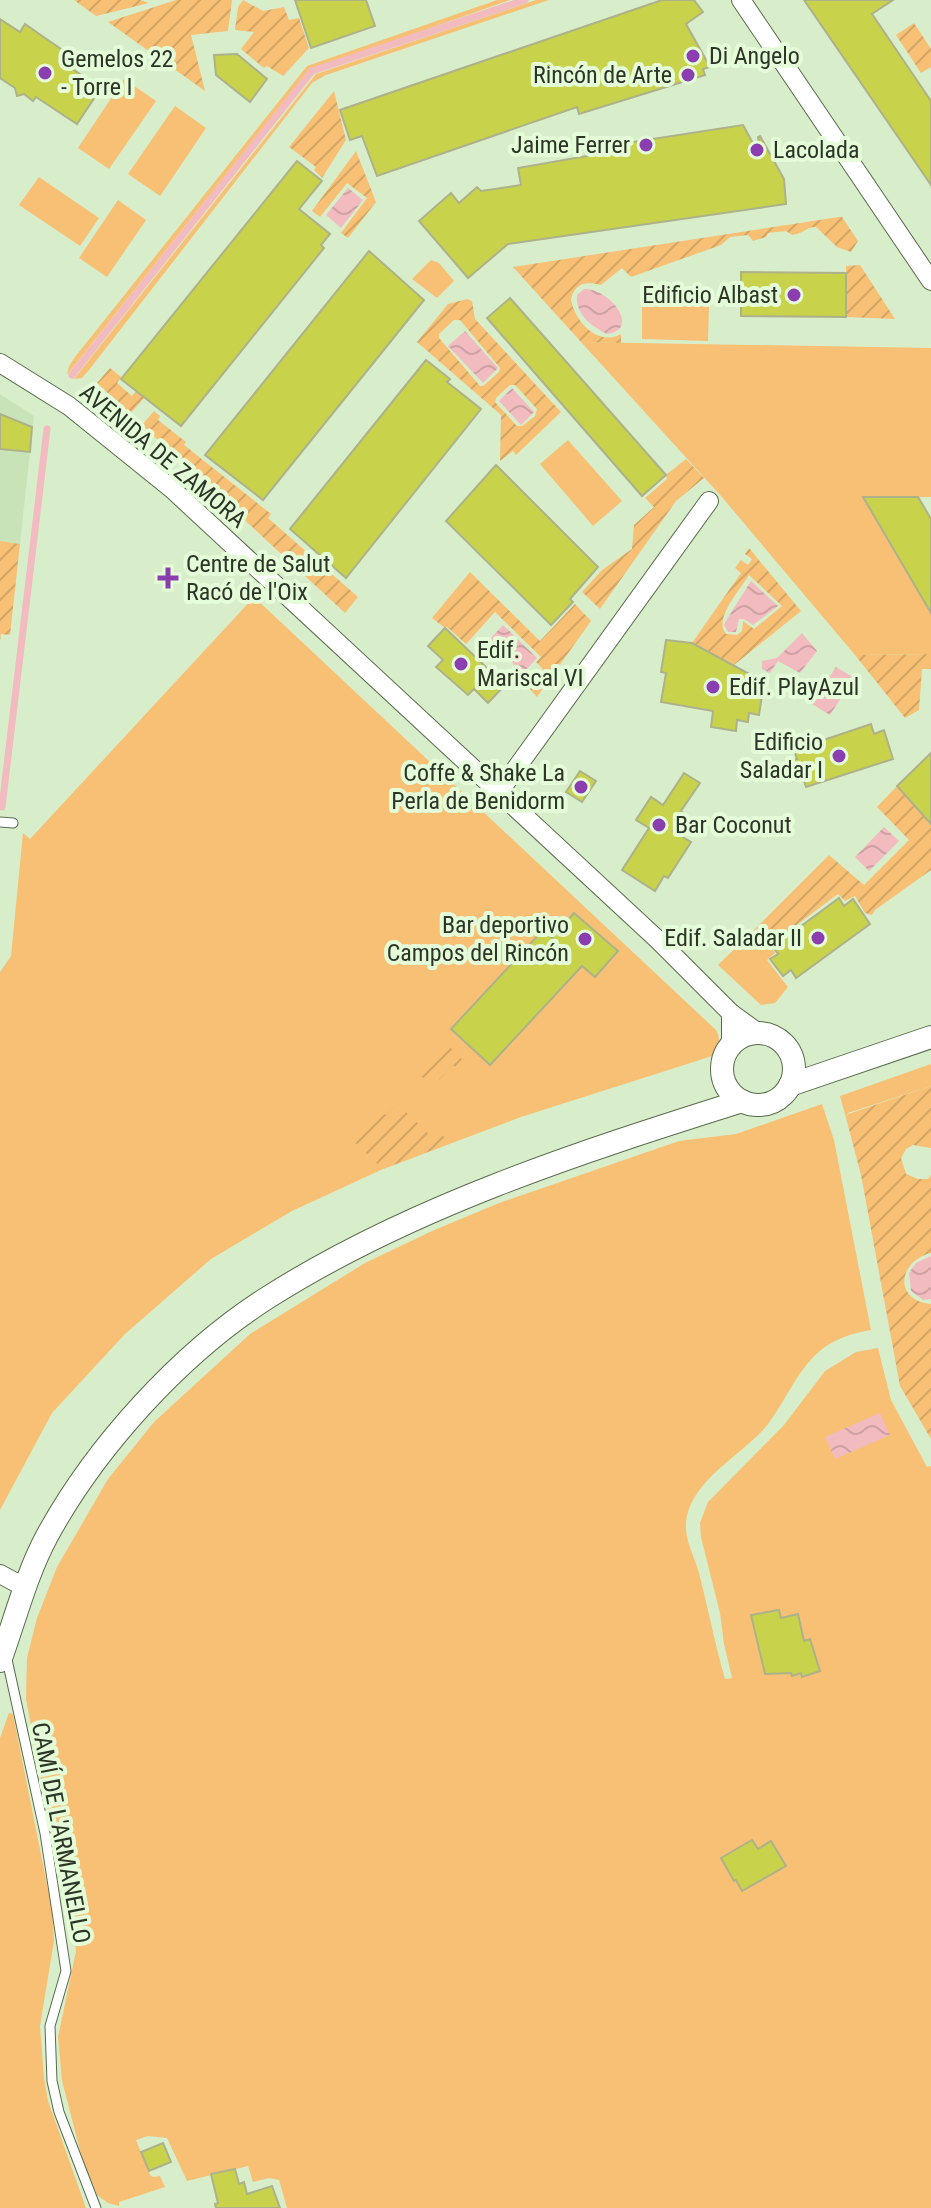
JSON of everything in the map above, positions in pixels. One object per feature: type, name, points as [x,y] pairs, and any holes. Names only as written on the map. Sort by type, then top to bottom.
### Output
[{"type":"street","points":[[741,0],[931,281]]},
{"type":"street","name":"AVENIDA DE ZAMORA","points":[[0,363],[69,406],[172,489],[658,940],[731,1013],[757,1032]]},
{"type":"street","points":[[499,792],[709,501]]},
{"type":"street","points":[[731,1013],[731,1045]]},
{"type":"street","points":[[2,1655],[46,1537],[108,1443],[164,1382],[229,1326],[266,1299],[347,1252],[473,1193],[742,1101],[765,1105],[776,1100],[790,1085],[795,1071],[791,1053],[780,1040],[769,1034],[757,1032],[745,1035],[731,1045],[722,1061],[725,1084],[742,1101]]},
{"type":"street","points":[[790,1085],[931,1037]]},
{"type":"street","points":[[791,1053],[832,1069]]},
{"type":"street","points":[[703,1113],[722,1073]]},
{"type":"street","points":[[0,1574],[26,1588]]},
{"type":"lane","points":[[0,822],[13,823]]},
{"type":"lane","name":"CAMÍ DE L'ARMANELLO","points":[[2,1655],[45,1833],[66,1971],[50,2026],[52,2081],[59,2112],[96,2208]]},
{"type":"shaded area","points":[[74,0],[140,0],[149,3],[96,16]]},
{"type":"shaded area","points":[[176,0],[232,0],[228,31],[191,35],[205,91],[108,22]]},
{"type":"shaded area","points":[[243,0],[263,11],[284,7],[289,20],[299,18],[309,48],[283,76],[267,66],[264,68],[241,49],[254,32],[235,30],[238,7]]},
{"type":"shaded area","points":[[497,0],[510,0],[308,71],[67,375],[75,357],[307,66]]},
{"type":"shaded area","points":[[536,0],[549,0],[326,75],[312,83],[89,370],[82,378],[74,379],[316,74]]},
{"type":"shaded area","points":[[914,23],[931,49],[931,67],[921,73],[896,35]]},
{"type":"shaded area","points":[[124,79],[156,101],[109,169],[78,148]]},
{"type":"shaded area","points":[[334,91],[346,140],[322,178],[314,170],[316,167],[289,147]]},
{"type":"shaded area","points":[[175,106],[206,128],[160,196],[128,174]]},
{"type":"shaded area","points":[[356,151],[376,202],[348,238],[341,233],[367,198],[347,183],[320,217],[312,211]]},
{"type":"shaded area","points":[[39,177],[99,218],[80,246],[19,205]]},
{"type":"shaded area","points":[[118,200],[146,220],[107,277],[79,258]]},
{"type":"shaded area","points":[[842,217],[858,241],[851,252],[837,247],[816,227],[792,235],[786,231],[768,233],[766,237],[753,241],[748,235],[730,237],[721,245],[631,277],[622,268],[601,285],[586,283],[578,286],[571,299],[582,323],[588,330],[604,337],[621,334],[621,343],[581,342],[513,267]]},
{"type":"shaded area","points":[[431,260],[439,263],[454,281],[437,298],[412,279]]},
{"type":"shaded area","points":[[860,265],[895,319],[846,317],[846,266]]},
{"type":"shaded area","points":[[467,299],[472,301],[475,319],[561,412],[516,455],[513,451],[500,461],[501,415],[417,342],[448,304]],"holes":[[[454,320],[460,320],[500,368],[483,386],[439,338],[439,334]],[[510,385],[515,385],[537,409],[535,416],[522,426],[517,426],[495,402]]]},
{"type":"shaded area","points":[[642,305],[709,306],[708,341],[642,339]]},
{"type":"shaded area","points":[[581,342],[931,348],[931,497],[863,498],[931,613],[931,654],[855,655],[721,496]]},
{"type":"shaded area","points":[[110,368],[121,377],[117,383],[132,396],[136,391],[144,398],[130,414],[97,383]]},
{"type":"shaded area","points":[[0,394],[34,416],[20,544],[0,541]]},
{"type":"shaded area","points":[[154,411],[160,416],[158,420],[186,442],[184,445],[271,514],[268,518],[358,597],[345,613],[142,425]]},
{"type":"shaded area","points":[[568,440],[622,501],[593,526],[540,464]]},
{"type":"shaded area","points":[[686,459],[704,478],[676,501],[600,609],[582,592],[602,570],[632,549],[634,525],[654,507],[645,498]]},
{"type":"shaded area","points":[[0,541],[20,544],[10,635],[1,634],[0,641]]},
{"type":"shaded area","points":[[749,548],[801,611],[734,665],[692,643],[741,573],[735,568],[741,560],[748,565],[752,559],[745,554]],"holes":[[[749,575],[782,606],[754,629],[743,621],[742,631],[737,635],[726,634],[723,628],[725,613]]]},
{"type":"shaded area","points":[[470,572],[540,641],[575,604],[591,621],[537,697],[529,688],[543,669],[536,662],[541,657],[495,612],[466,644],[432,618]]},
{"type":"shaded area","points":[[254,597],[716,1030],[718,1046],[714,1055],[706,1058],[521,1117],[383,1169],[292,1211],[211,1259],[125,1334],[52,1413],[0,1510],[0,972],[11,956],[23,833],[30,839]]},
{"type":"shaded area","points":[[931,654],[931,669],[922,669],[919,710],[905,718],[855,655]]},
{"type":"shaded area","points":[[897,786],[931,824],[931,870],[872,915],[865,913],[855,896],[845,901],[838,894],[771,944],[753,931],[829,855],[864,885],[909,840],[877,807]]},
{"type":"shaded area","points":[[753,931],[771,944],[775,953],[767,960],[788,987],[775,1003],[761,1005],[718,965]]},
{"type":"shaded area","points":[[448,1045],[465,1062],[458,1070],[453,1065],[439,1080],[432,1074],[426,1081],[420,1075]]},
{"type":"shaded area","points":[[931,1064],[931,1086],[848,1113],[846,1118],[840,1096]]},
{"type":"shaded area","points":[[931,1086],[931,1148],[913,1145],[906,1149],[901,1158],[906,1174],[918,1179],[928,1179],[931,1175],[931,1253],[912,1264],[904,1280],[910,1295],[931,1304],[931,1439],[900,1386],[861,1175],[846,1118],[848,1114]]},
{"type":"shaded area","points":[[398,1104],[433,1138],[440,1133],[451,1143],[383,1169],[352,1140],[382,1112],[386,1115]]},
{"type":"shaded area","points":[[822,1104],[834,1140],[871,1330],[839,1339],[813,1358],[768,1424],[696,1495],[689,1510],[686,1531],[725,1679],[732,1678],[701,1537],[700,1523],[708,1502],[784,1425],[825,1371],[856,1352],[878,1348],[891,1400],[927,1467],[931,1466],[931,2208],[287,2208],[279,2180],[269,2178],[253,2182],[248,2166],[187,2181],[167,2138],[148,2136],[136,2140],[150,2175],[160,2176],[165,2187],[119,2202],[119,2206],[108,2203],[97,2195],[82,2158],[62,2081],[58,2037],[76,1951],[70,1902],[55,1855],[26,1699],[27,1658],[37,1618],[57,1567],[108,1479],[154,1422],[250,1334],[365,1263],[499,1203],[679,1141],[736,1134]]},
{"type":"shaded area","points":[[9,1713],[13,1714],[52,1910],[54,1941],[40,2026],[44,2078],[48,2101],[86,2208],[0,2208],[0,1738]]},
{"type":"water","points":[[348,188],[363,200],[341,228],[326,215]]},
{"type":"water","points":[[584,289],[603,295],[618,309],[622,325],[617,331],[607,334],[585,319],[577,302],[577,295]]},
{"type":"water","points":[[465,331],[498,368],[483,383],[448,346]]},
{"type":"water","points":[[512,388],[534,412],[521,425],[499,401]]},
{"type":"water","points":[[751,581],[778,606],[753,625],[739,619],[736,632],[728,632],[724,625]]},
{"type":"water","points":[[503,625],[537,658],[523,673],[489,640]]},
{"type":"water","points":[[802,633],[817,651],[800,673],[778,661],[770,673],[762,669],[762,661],[777,658]]},
{"type":"water","points":[[836,667],[854,678],[830,715],[812,704]]},
{"type":"water","points":[[884,827],[899,841],[869,871],[855,857]]},
{"type":"water","points":[[931,1256],[931,1299],[923,1300],[911,1291],[909,1273],[916,1263]]},
{"type":"water","points":[[880,1413],[890,1435],[835,1459],[825,1437]]},
{"type":"building","points":[[295,0],[366,0],[375,26],[311,48]]},
{"type":"building","points":[[662,0],[694,0],[703,12],[686,24],[710,67],[703,69],[705,75],[579,114],[577,107],[377,176],[362,136],[350,140],[340,110]]},
{"type":"building","points":[[804,0],[893,0],[872,14],[931,101],[931,185]]},
{"type":"building","name":"Gemelos 22 - Torre I","points":[[0,19],[20,32],[25,24],[80,62],[74,70],[101,88],[77,124],[36,97],[33,101],[24,94],[17,96],[15,88],[0,78]]},
{"type":"building","points":[[237,54],[267,79],[250,102],[216,75],[214,55]]},
{"type":"building","points":[[743,125],[761,158],[760,136],[784,179],[786,204],[508,244],[468,278],[419,221],[451,193],[459,203],[477,187],[481,191],[521,185],[518,168],[627,149],[626,143]]},
{"type":"building","points":[[297,161],[322,181],[299,209],[330,234],[321,245],[324,248],[181,426],[121,379]]},
{"type":"building","points":[[369,251],[424,300],[263,500],[205,455]]},
{"type":"building","name":"Edificio Albast","points":[[741,272],[846,273],[846,317],[741,316]]},
{"type":"building","points":[[510,298],[666,475],[642,496],[487,318]]},
{"type":"building","points":[[426,360],[450,379],[447,382],[481,409],[346,578],[290,529]]},
{"type":"building","points":[[0,414],[32,427],[30,452],[0,449]]},
{"type":"building","points":[[496,465],[598,567],[570,599],[573,602],[551,625],[446,521]]},
{"type":"building","points":[[863,497],[918,497],[931,519],[931,613]]},
{"type":"building","name":"Edif. Mariscal VI","points":[[445,628],[505,685],[488,703],[474,689],[468,695],[436,667],[443,660],[428,646]]},
{"type":"building","name":"Edif. PlayAzul","points":[[666,640],[692,643],[764,682],[759,715],[749,713],[748,722],[737,720],[736,731],[711,727],[713,711],[661,702],[666,673],[661,672]]},
{"type":"building","name":"Edificio Saladar I","points":[[871,724],[874,734],[884,730],[893,759],[806,787],[803,778],[793,781],[788,762],[797,759],[794,750]]},
{"type":"building","points":[[931,753],[931,824],[897,786]]},
{"type":"building","points":[[580,771],[596,781],[582,802],[566,792]]},
{"type":"building","points":[[684,773],[700,783],[681,811],[684,814],[673,831],[691,842],[668,878],[664,876],[655,891],[622,870],[649,828],[636,820],[651,797],[663,805]]},
{"type":"building","name":"Edif. Saladar II","points":[[839,898],[844,906],[853,899],[870,924],[796,978],[791,970],[783,976],[770,959],[778,954],[773,947]]},
{"type":"building","points":[[574,913],[618,951],[595,977],[582,966],[490,1065],[451,1029],[543,930],[552,938]]},
{"type":"building","points":[[779,1610],[781,1618],[798,1614],[804,1641],[810,1639],[820,1671],[802,1677],[801,1673],[792,1676],[791,1673],[765,1674],[751,1615]]},
{"type":"building","points":[[752,1840],[758,1849],[771,1841],[786,1866],[742,1891],[721,1858]]},
{"type":"building","points":[[163,2143],[171,2162],[149,2171],[141,2152]]},
{"type":"building","points":[[235,2169],[239,2184],[244,2182],[247,2194],[272,2186],[280,2208],[216,2208],[215,2204],[218,2203],[211,2174]]},
{"type":"waterway","points":[[72,375],[312,71],[525,0]]},
{"type":"waterway","points":[[2,807],[47,429]]},
{"type":"place","name":"Di Angelo","points":[[693,56]]},
{"type":"place","name":"Gemelos 22 - Torre I","points":[[45,73]]},
{"type":"place","name":"Rincón de Arte","points":[[688,75]]},
{"type":"place","name":"Jaime Ferrer","points":[[646,145]]},
{"type":"place","name":"Lacolada","points":[[757,150]]},
{"type":"place","name":"Edificio Albast","points":[[794,295]]},
{"type":"place","name":"Centre de Salut Racó de l'Oix","points":[[168,578]]},
{"type":"place","name":"Edif. Mariscal VI","points":[[461,664]]},
{"type":"place","name":"Edif. PlayAzul","points":[[713,687]]},
{"type":"place","name":"Edificio Saladar I","points":[[839,756]]},
{"type":"place","name":"Coffe & Shake La Perla de Benidorm","points":[[581,787]]},
{"type":"place","name":"Bar Coconut","points":[[659,825]]},
{"type":"place","name":"Edif. Saladar II","points":[[818,938]]},
{"type":"place","name":"Bar deportivo Campos del Rincón","points":[[585,939]]}]
